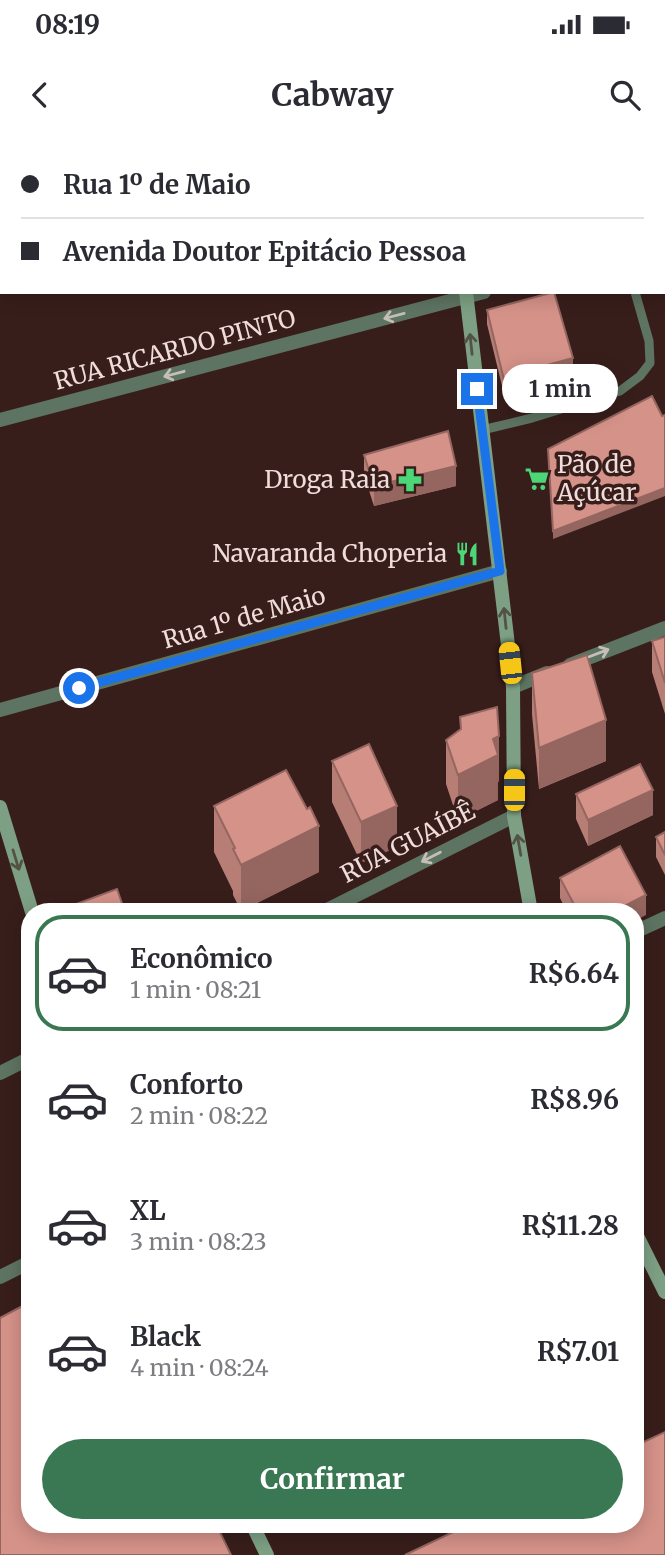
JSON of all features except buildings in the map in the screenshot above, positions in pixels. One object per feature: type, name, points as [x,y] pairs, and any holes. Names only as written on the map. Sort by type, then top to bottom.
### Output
[{"type":"main road","points":[[466,295],[513,687],[514,816],[529,903]]},
{"type":"main road","points":[[0,807],[29,903]]},
{"type":"main road","points":[[644,1250],[665,1292]]},
{"type":"main road","points":[[256,1533],[267,1555]]},
{"type":"street","name":"RUA RICARDO PINTO","points":[[0,419],[466,295]]},
{"type":"street","name":"Rua 1º de Maio","points":[[0,710],[500,571]]},
{"type":"street","points":[[513,687],[665,628]]},
{"type":"street","name":"RUA GUAÍBÊ","points":[[341,903],[514,816]]},
{"type":"street","points":[[644,928],[665,918]]},
{"type":"street","points":[[0,1073],[21,1062]]},
{"type":"street","points":[[0,1277],[21,1266]]},
{"type":"lane","points":[[482,430],[620,391],[639,376],[650,363],[649,341],[636,294]]},
{"type":"place","name":"Pão de Açúcar","points":[[537,479]]},
{"type":"place","name":"Droga Raia","points":[[410,480]]},
{"type":"place","name":"Navaranda Choperia","points":[[467,554]]},
{"type":"route","points":[[79,688],[500,571],[477,389]]}]
